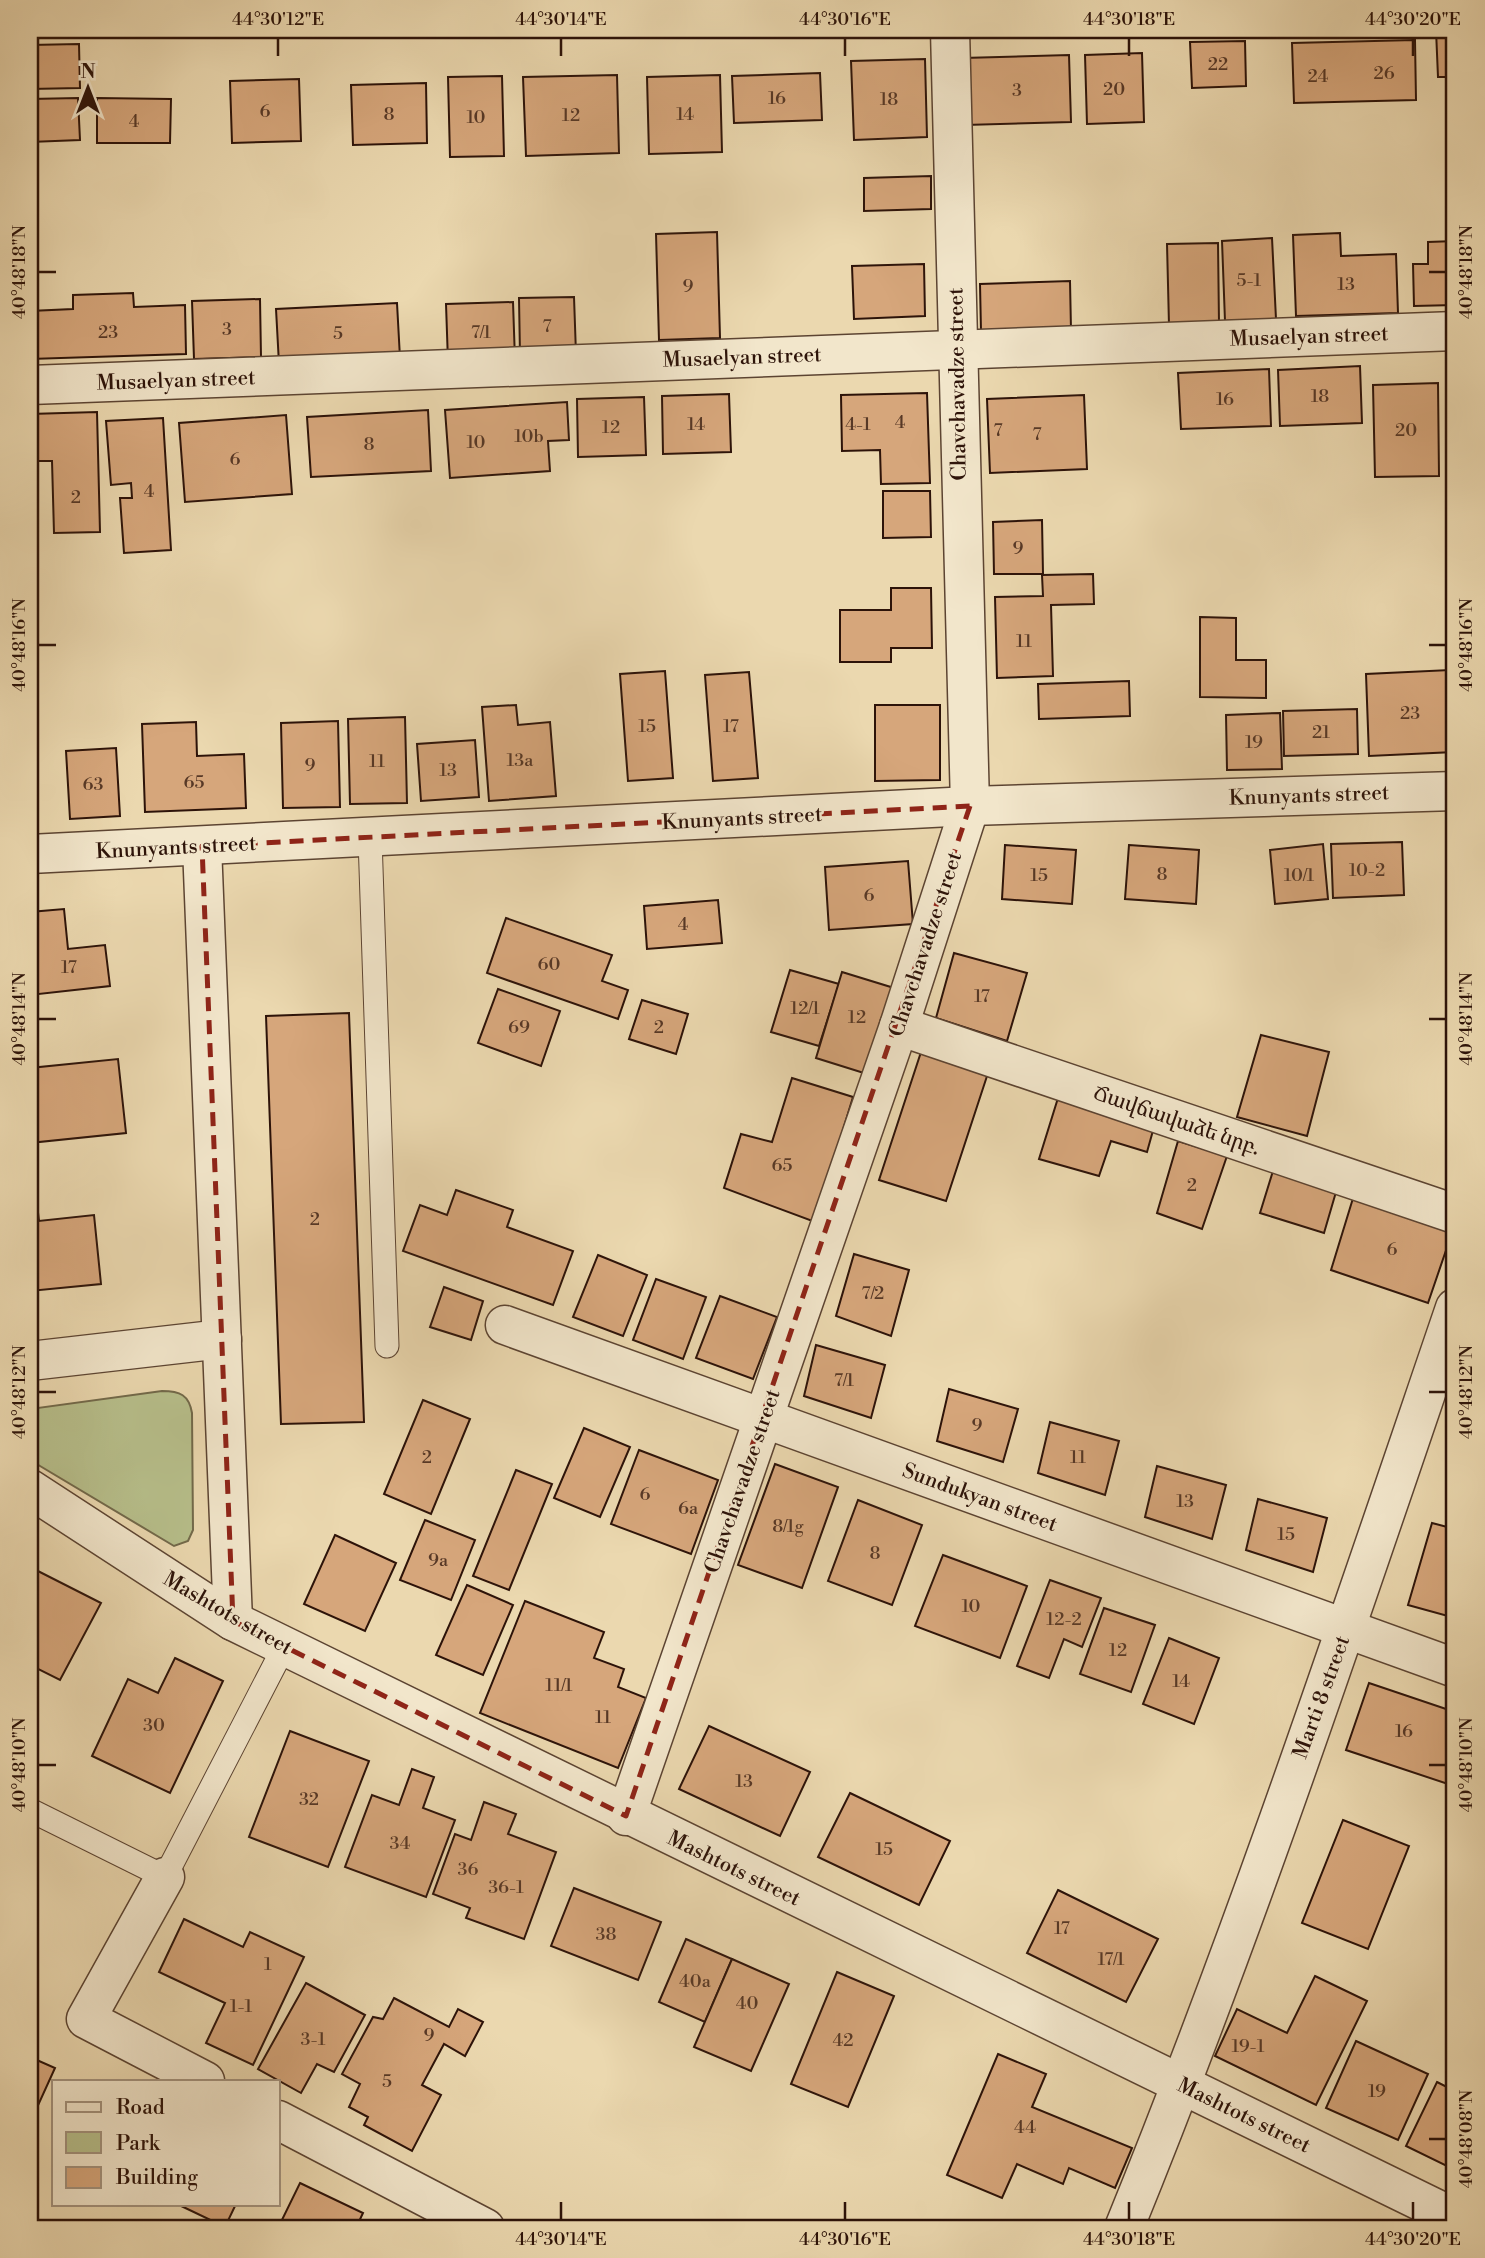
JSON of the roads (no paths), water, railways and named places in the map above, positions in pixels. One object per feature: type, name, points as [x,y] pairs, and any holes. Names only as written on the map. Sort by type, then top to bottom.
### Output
[{"type":"street","name":"Chavchavadze street","points":[[626,1816],[899,1026],[970,806],[956,349],[950,30]]},
{"type":"street","name":"Musaelyan street","points":[[30,385],[1455,331]]},
{"type":"street","name":"Knunyants street","points":[[30,854],[970,806],[1455,791]]},
{"type":"street","points":[[202,846],[233,1621]]},
{"type":"street","name":"Ճավճավաձե նրբ.","points":[[899,1026],[1455,1214]]},
{"type":"street","name":"Marti 8 street","points":[[1124,2228],[1182,2085],[1346,1629],[1455,1308]]},
{"type":"street","name":"Sundukyan street","points":[[505,1325],[1455,1668]]},
{"type":"street","points":[[30,1361],[222,1339]]},
{"type":"street","name":"Mashtots street","points":[[30,1489],[233,1621],[626,1816],[1455,2218]]},
{"type":"street","points":[[165,1877],[86,2019],[203,2080]]},
{"type":"street","points":[[280,2121],[485,2228]]},
{"type":"lane","points":[[370,838],[387,1346]]},
{"type":"lane","points":[[30,1810],[165,1877],[284,1647]]}]
